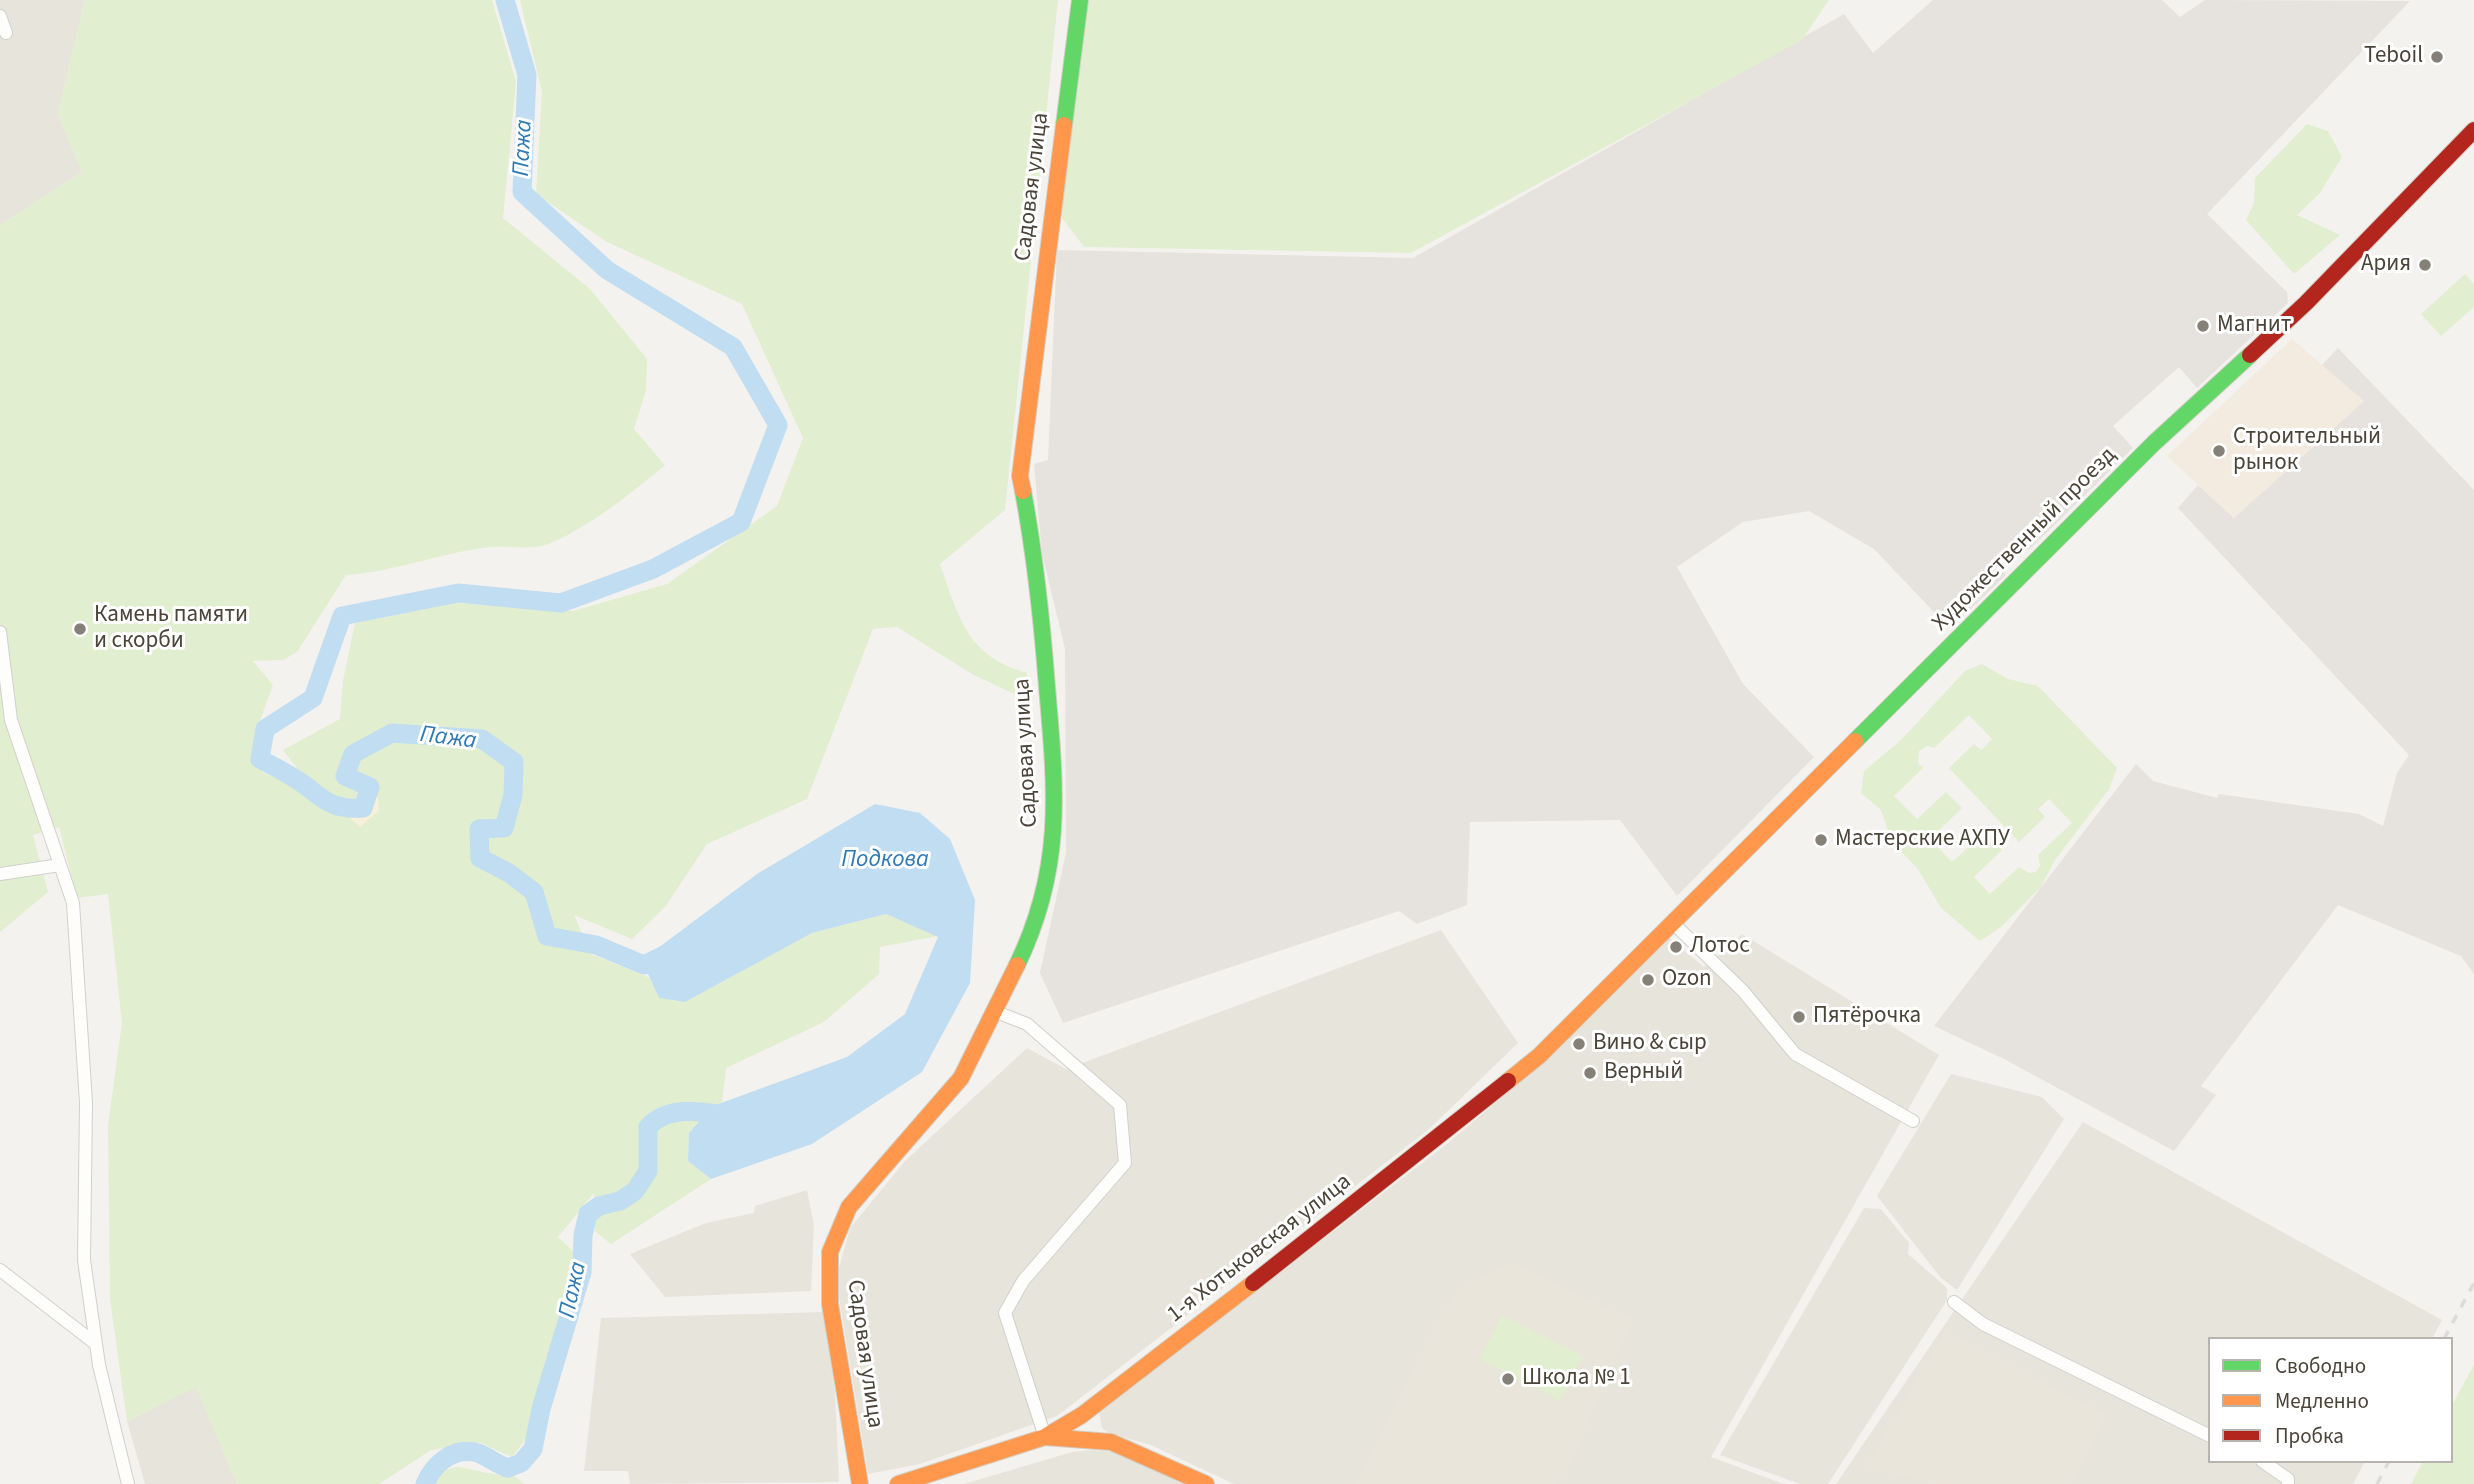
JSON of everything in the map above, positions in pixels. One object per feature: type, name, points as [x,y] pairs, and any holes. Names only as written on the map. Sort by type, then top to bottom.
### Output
[{"type":"main road","name":"Садовая улица","points":[[860,1484],[830,1304],[830,1252],[849,1207],[961,1078],[1031,933],[1048,885],[1054,841],[1056,793],[1038,574],[1020,476],[1080,0]]},
{"type":"main road","name":"Художественный проезд","points":[[1612,986],[2154,443],[2306,303],[2474,130]]},
{"type":"main road","name":"1-я Хотьковская улица","points":[[898,1484],[1045,1437],[1082,1415],[1493,1095],[1539,1056],[1612,986]]},
{"type":"main road","points":[[1045,1437],[1111,1442],[1206,1484]]},
{"type":"street","points":[[0,16],[6,33]]},
{"type":"street","points":[[0,632],[11,720],[73,902],[86,1103],[84,1260],[96,1344],[128,1484]]},
{"type":"street","points":[[0,874],[60,865]]},
{"type":"street","points":[[1674,924],[1743,990],[1795,1054],[1913,1121]]},
{"type":"street","points":[[994,1011],[1027,1024],[1120,1105],[1125,1163],[1023,1281],[1005,1313],[1045,1437]]},
{"type":"street","points":[[0,1270],[96,1344]]},
{"type":"street","points":[[1954,1302],[1983,1324],[2208,1435]]},
{"type":"street","points":[[2265,1463],[2288,1479],[2288,1484]]},
{"type":"shaded area","points":[[0,0],[85,0],[58,114],[82,172],[0,225]]},
{"type":"shaded area","points":[[1933,0],[2162,0],[2180,17],[2205,0],[2410,1],[2207,214],[2287,292],[2288,303],[2197,388],[2179,367],[2113,426],[2133,448],[2029,550],[2007,554],[2005,576],[1950,629],[1874,549],[1809,511],[1743,522],[1677,567],[1743,684],[1814,757],[1677,896],[1620,820],[1470,822],[1467,905],[1417,924],[1399,911],[1063,1023],[1040,973],[1066,853],[1065,649],[1042,553],[1034,464],[1048,460],[1057,250],[1413,258],[1844,14],[1873,53]]},
{"type":"shaded area","points":[[2292,339],[2364,401],[2234,518],[2167,456]]},
{"type":"shaded area","points":[[2338,348],[2474,490],[2474,974],[2461,956],[2338,905],[2201,1086],[2216,1095],[2174,1151],[2004,1059],[1934,1026],[2136,764],[2153,781],[2217,798],[2219,794],[2359,814],[2383,826],[2397,773],[2409,755],[2178,508],[2198,485],[2234,518],[2364,401],[2322,365]]},
{"type":"shaded area","points":[[1441,930],[1518,1043],[1428,1130],[1057,1416],[920,1464],[868,1474],[836,1279],[850,1228],[905,1161],[1027,1048],[1066,1069]]},
{"type":"shaded area","points":[[1742,934],[1939,1055],[1711,1457],[1784,1484],[1234,1484],[1151,1445],[1109,1433],[1102,1428],[1099,1412],[1448,1143],[1540,1065],[1669,938],[1704,967]]},
{"type":"shaded area","points":[[1951,1074],[2042,1097],[2064,1119],[1957,1290],[1940,1277],[1877,1196]]},
{"type":"shaded area","points":[[2083,1122],[2442,1320],[2433,1337],[2208,1337],[2208,1463],[2364,1463],[2353,1484],[1836,1484]]},
{"type":"shaded area","points":[[807,1190],[814,1225],[811,1291],[665,1297],[630,1254],[706,1223],[754,1213],[755,1206]]},
{"type":"shaded area","points":[[1864,1208],[1881,1209],[1909,1243],[1908,1254],[1947,1288],[1947,1300],[1828,1484],[1800,1484],[1720,1455]]},
{"type":"shaded area","name":"Школа № 1","points":[[1513,1262],[1633,1320],[1571,1464],[1557,1484],[1355,1484],[1454,1293]]},
{"type":"shaded area","points":[[825,1312],[835,1393],[839,1482],[630,1484],[628,1471],[584,1471],[601,1318]]},
{"type":"shaded area","points":[[1945,1332],[2107,1414],[2073,1484],[1937,1484],[1865,1468]]},
{"type":"shaded area","points":[[196,1386],[237,1484],[145,1484],[127,1421]]},
{"type":"shaded area","points":[[1072,1452],[1117,1452],[1186,1484],[964,1484]]},
{"type":"green space","points":[[85,0],[492,0],[516,82],[503,218],[590,289],[647,359],[646,390],[634,429],[665,465],[624,498],[566,536],[543,546],[482,548],[346,575],[297,652],[283,660],[253,661],[273,685],[256,731],[262,772],[318,796],[283,750],[340,719],[343,681],[355,623],[455,603],[573,611],[667,584],[777,506],[803,438],[742,304],[607,242],[536,194],[542,92],[520,0],[1058,0],[1005,510],[940,564],[960,617],[978,645],[1007,666],[1027,673],[1025,699],[972,674],[897,627],[873,629],[807,799],[707,844],[665,907],[632,939],[574,915],[591,954],[650,978],[659,998],[685,1002],[812,933],[886,914],[938,936],[880,947],[879,974],[824,1022],[726,1068],[722,1103],[713,1106],[689,1133],[688,1161],[711,1179],[611,1244],[595,1231],[594,1193],[558,1237],[575,1253],[527,1437],[512,1457],[481,1443],[431,1450],[379,1484],[237,1484],[196,1387],[127,1421],[110,1299],[108,1125],[122,1023],[108,894],[77,898],[59,827],[33,835],[48,892],[0,932],[0,225],[82,172],[58,114]]},
{"type":"green space","points":[[1087,0],[1829,0],[1802,40],[1411,253],[1084,247],[1062,218],[1071,106]]},
{"type":"green space","points":[[2307,124],[2328,131],[2342,157],[2320,193],[2297,215],[2340,235],[2294,274],[2246,220],[2254,203],[2255,178]]},
{"type":"green space","points":[[2465,274],[2474,284],[2474,307],[2441,336],[2421,314]]},
{"type":"green space","points":[[1982,664],[2008,679],[2038,686],[2117,768],[2109,789],[2055,860],[2041,887],[2001,927],[1980,941],[1941,908],[1918,869],[1892,842],[1881,810],[1861,793],[1864,771],[1901,740],[1965,671]],"holes":[[[1969,715],[1992,739],[1981,750],[1974,744],[1949,768],[2019,842],[2045,817],[2038,809],[2049,799],[2072,823],[2038,855],[2040,866],[2036,872],[2029,873],[2019,867],[1990,894],[1974,877],[2002,850],[1985,832],[1952,862],[1930,839],[1962,808],[1946,792],[1917,819],[1894,796],[1923,768],[1918,763],[1919,751],[1928,746],[1934,748]]]},
{"type":"green space","points":[[1502,1315],[1583,1356],[1560,1401],[1479,1359]]},
{"type":"green space","points":[[2474,1365],[2474,1484],[2411,1484],[2422,1463],[2453,1463],[2453,1403]]},
{"type":"green space","points":[[456,1467],[497,1474],[511,1473],[524,1484],[432,1484],[441,1471]]},
{"type":"sand","points":[[368,792],[378,798],[379,811],[360,827],[350,818],[349,809],[363,808]]},
{"type":"water","name":"Подкова","points":[[875,804],[920,813],[950,839],[975,900],[970,983],[922,1072],[812,1144],[711,1179],[688,1161],[689,1133],[713,1106],[847,1057],[905,1014],[938,937],[886,914],[812,933],[685,1002],[659,998],[644,965],[654,951],[757,874]]},
{"type":"waterway","name":"Пажа","points":[[505,0],[527,75],[522,192],[607,270],[733,347],[778,425],[741,522],[653,569],[561,603],[458,593],[342,616],[313,698],[265,729],[260,759],[332,804],[363,808],[370,787],[345,776],[353,754],[392,733],[482,739],[514,762],[513,795],[504,828],[479,829],[480,858],[509,873],[534,892],[547,936],[596,945],[644,965],[668,953]]},
{"type":"waterway","name":"Пажа","points":[[425,1484],[433,1470],[453,1454],[478,1453],[508,1468],[521,1463],[533,1449],[541,1409],[582,1272],[583,1235],[588,1214],[599,1206],[620,1201],[635,1191],[648,1171],[648,1127],[657,1120],[666,1115],[688,1111],[732,1116]]},
{"type":"railway","points":[[2445,1337],[2474,1283]]},
{"type":"railway","points":[[2377,1484],[2388,1463]]},
{"type":"traffic: fast","points":[[1064,125],[1080,0]]},
{"type":"traffic: fast","points":[[1855,741],[2154,443],[2250,355]]},
{"type":"traffic: fast","points":[[1017,965],[1043,895],[1050,862],[1054,795],[1040,613],[1023,491]]},
{"type":"traffic: slow","points":[[1023,491],[1020,476],[1064,125]]},
{"type":"traffic: slow","points":[[1508,1081],[1539,1056],[1855,741]]},
{"type":"traffic: slow","points":[[860,1484],[830,1304],[830,1252],[849,1207],[961,1078],[1017,965]]},
{"type":"traffic: slow","points":[[898,1484],[1045,1437],[1082,1415],[1253,1283]]},
{"type":"traffic: slow","points":[[1045,1437],[1111,1442],[1206,1484]]},
{"type":"traffic: jam","points":[[2250,355],[2306,303],[2474,130]]},
{"type":"traffic: jam","points":[[1253,1283],[1508,1081]]},
{"type":"place","name":"Teboil","points":[[2437,57]]},
{"type":"place","name":"Ария","points":[[2425,265]]},
{"type":"place","name":"Магнит","points":[[2203,326]]},
{"type":"place","name":"Строительный рынок","points":[[2219,451]]},
{"type":"place","name":"Камень памяти и скорби","points":[[80,629]]},
{"type":"place","name":"Мастерские АХПУ","points":[[1821,840]]},
{"type":"place","name":"Лотос","points":[[1676,947]]},
{"type":"place","name":"Ozon","points":[[1648,980]]},
{"type":"place","name":"Пятёрочка","points":[[1799,1017]]},
{"type":"place","name":"Вино & сыр","points":[[1579,1044]]},
{"type":"place","name":"Верный","points":[[1590,1073]]},
{"type":"place","name":"Школа № 1","points":[[1508,1379]]}]
